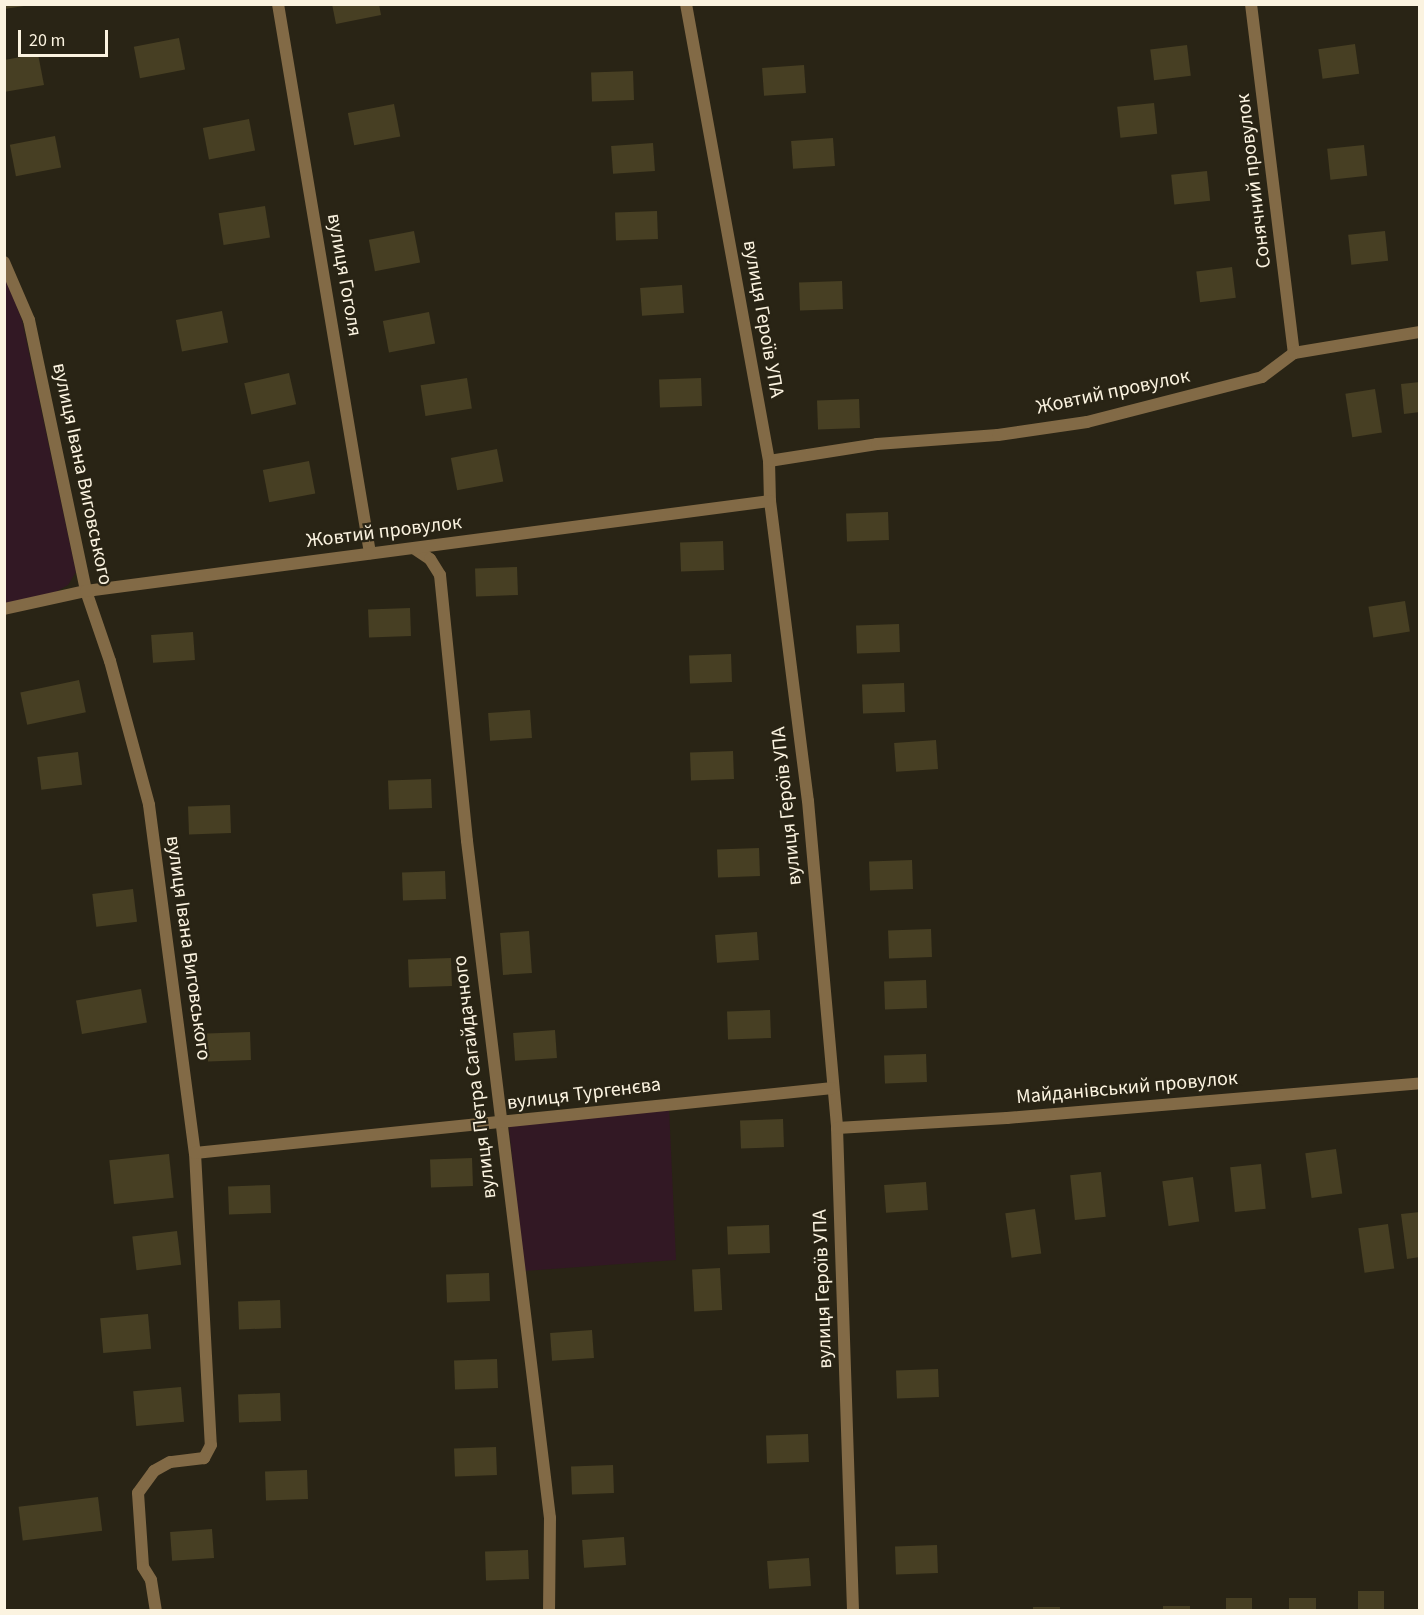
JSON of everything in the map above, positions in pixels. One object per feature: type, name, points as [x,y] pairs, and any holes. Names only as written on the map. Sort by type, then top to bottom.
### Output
[{"type":"street","name":"вулиця Гоголя","points":[[278,4],[370,553]]},
{"type":"street","name":"вулиця Героїв УПА","points":[[686,4],[769,461],[770,501],[808,801],[837,1128],[853,1611]]},
{"type":"street","name":"Сонячний провулок","points":[[1251,4],[1294,353]]},
{"type":"street","name":"вулиця Івана Виговського","points":[[4,262],[29,320],[86,591],[111,661],[149,805],[195,1153],[211,1445],[204,1458],[170,1462],[154,1471],[138,1494],[143,1567],[151,1580],[156,1611]]},
{"type":"street","name":"Жовтий провулок","points":[[769,461],[877,444],[998,435],[1087,422],[1262,377],[1294,353],[1419,332]]},
{"type":"street","name":"Жовтий провулок","points":[[4,609],[86,591],[770,501]]},
{"type":"street","name":"вулиця Петра Сагайдачного","points":[[415,549],[430,559],[440,575],[500,1123],[550,1518],[549,1611]]},
{"type":"street","name":"Майданівський провулок","points":[[837,1128],[1007,1118],[1419,1083]]},
{"type":"street","name":"вулиця Тургенєва","points":[[195,1153],[500,1123],[511,1118],[833,1088]]},
{"type":"shaded area","points":[[4,274],[22,320],[76,572],[68,585],[52,594],[4,605]]},
{"type":"shaded area","points":[[669,1108],[676,1260],[524,1271],[509,1128],[513,1123]]},
{"type":"building","points":[[4,4],[24,4],[24,6],[4,9]]},
{"type":"building","points":[[332,4],[379,4],[381,15],[336,24]]},
{"type":"building","points":[[179,38],[185,69],[140,78],[134,47]]},
{"type":"building","points":[[1355,44],[1359,74],[1323,79],[1318,49]]},
{"type":"building","points":[[1187,45],[1191,76],[1154,80],[1150,50]]},
{"type":"building","points":[[38,54],[44,85],[4,92],[4,60]]},
{"type":"building","points":[[804,65],[806,93],[764,96],[762,68]]},
{"type":"building","points":[[633,71],[634,100],[592,101],[591,72]]},
{"type":"building","points":[[1154,103],[1157,134],[1120,138],[1117,107]]},
{"type":"building","points":[[394,104],[400,136],[354,145],[348,113]]},
{"type":"building","points":[[249,119],[255,150],[209,159],[203,128]]},
{"type":"building","points":[[55,136],[61,167],[16,176],[10,145]]},
{"type":"building","points":[[833,138],[835,166],[793,169],[791,141]]},
{"type":"building","points":[[653,143],[655,171],[613,174],[611,146]]},
{"type":"building","points":[[1364,145],[1367,176],[1330,180],[1327,149]]},
{"type":"building","points":[[1207,171],[1210,201],[1174,205],[1171,175]]},
{"type":"building","points":[[265,206],[270,238],[224,245],[219,213]]},
{"type":"building","points":[[657,211],[658,239],[616,240],[615,212]]},
{"type":"building","points":[[414,231],[420,262],[375,271],[369,240]]},
{"type":"building","points":[[1385,231],[1388,261],[1351,265],[1348,235]]},
{"type":"building","points":[[1232,267],[1236,298],[1200,302],[1196,271]]},
{"type":"building","points":[[842,281],[843,309],[800,310],[799,283]]},
{"type":"building","points":[[682,285],[684,313],[642,316],[640,288]]},
{"type":"building","points":[[222,311],[228,342],[182,351],[176,320]]},
{"type":"building","points":[[429,312],[435,343],[389,352],[383,321]]},
{"type":"building","points":[[289,373],[296,404],[251,415],[244,383]]},
{"type":"building","points":[[467,378],[472,409],[425,416],[421,385]]},
{"type":"building","points":[[701,378],[702,406],[660,407],[659,379]]},
{"type":"building","points":[[1420,382],[1420,412],[1404,414],[1401,384]]},
{"type":"building","points":[[1375,389],[1382,432],[1352,437],[1345,394]]},
{"type":"building","points":[[859,399],[860,428],[818,429],[817,400]]},
{"type":"building","points":[[497,449],[503,481],[457,490],[451,458]]},
{"type":"building","points":[[309,461],[315,493],[269,502],[263,470]]},
{"type":"building","points":[[888,512],[889,540],[847,541],[846,513]]},
{"type":"building","points":[[723,541],[724,570],[681,571],[680,543]]},
{"type":"building","points":[[517,567],[518,595],[476,596],[475,568]]},
{"type":"building","points":[[1405,601],[1410,632],[1373,637],[1368,607]]},
{"type":"building","points":[[410,608],[411,636],[369,637],[368,609]]},
{"type":"building","points":[[899,624],[900,652],[857,653],[856,626]]},
{"type":"building","points":[[193,632],[195,660],[153,663],[151,635]]},
{"type":"building","points":[[731,654],[732,682],[690,683],[689,655]]},
{"type":"building","points":[[79,680],[86,712],[27,725],[20,692]]},
{"type":"building","points":[[904,683],[905,712],[863,713],[862,684]]},
{"type":"building","points":[[530,710],[532,738],[490,741],[488,713]]},
{"type":"building","points":[[936,740],[938,769],[896,772],[894,743]]},
{"type":"building","points":[[733,751],[734,779],[691,780],[690,753]]},
{"type":"building","points":[[78,752],[82,785],[41,790],[37,757]]},
{"type":"building","points":[[431,779],[432,808],[389,809],[388,781]]},
{"type":"building","points":[[230,805],[231,833],[189,834],[188,806]]},
{"type":"building","points":[[759,848],[760,876],[718,877],[717,849]]},
{"type":"building","points":[[912,860],[913,889],[870,890],[869,862]]},
{"type":"building","points":[[445,871],[446,899],[403,900],[402,873]]},
{"type":"building","points":[[133,889],[137,922],[96,927],[92,894]]},
{"type":"building","points":[[931,929],[932,957],[889,958],[888,931]]},
{"type":"building","points":[[529,931],[532,973],[503,975],[500,933]]},
{"type":"building","points":[[757,932],[759,960],[717,963],[715,935]]},
{"type":"building","points":[[451,958],[452,986],[409,987],[408,960]]},
{"type":"building","points":[[926,980],[927,1008],[885,1009],[884,981]]},
{"type":"building","points":[[141,989],[147,1022],[82,1034],[76,1000]]},
{"type":"building","points":[[770,1010],[771,1038],[728,1039],[727,1012]]},
{"type":"building","points":[[555,1030],[557,1058],[515,1061],[513,1033]]},
{"type":"building","points":[[250,1032],[251,1060],[208,1061],[207,1034]]},
{"type":"building","points":[[926,1054],[927,1082],[885,1083],[884,1055]]},
{"type":"building","points":[[783,1119],[784,1147],[741,1148],[740,1121]]},
{"type":"building","points":[[1336,1149],[1342,1194],[1312,1198],[1305,1153]]},
{"type":"building","points":[[169,1154],[174,1198],[114,1204],[109,1160]]},
{"type":"building","points":[[472,1158],[473,1186],[431,1187],[430,1159]]},
{"type":"building","points":[[1261,1164],[1266,1209],[1235,1212],[1230,1167]]},
{"type":"building","points":[[1101,1172],[1106,1217],[1075,1220],[1070,1175]]},
{"type":"building","points":[[1193,1177],[1199,1222],[1169,1226],[1162,1181]]},
{"type":"building","points":[[926,1182],[928,1210],[886,1213],[884,1185]]},
{"type":"building","points":[[270,1185],[271,1213],[229,1214],[228,1186]]},
{"type":"building","points":[[1035,1209],[1041,1254],[1012,1258],[1005,1213]]},
{"type":"building","points":[[1420,1212],[1420,1257],[1407,1259],[1401,1214]]},
{"type":"building","points":[[1388,1224],[1394,1269],[1365,1273],[1358,1228]]},
{"type":"building","points":[[769,1225],[770,1253],[728,1254],[727,1226]]},
{"type":"building","points":[[177,1231],[181,1265],[136,1270],[132,1236]]},
{"type":"building","points":[[720,1268],[722,1310],[694,1311],[692,1269]]},
{"type":"building","points":[[489,1273],[490,1301],[447,1302],[446,1275]]},
{"type":"building","points":[[280,1300],[281,1328],[239,1329],[238,1301]]},
{"type":"building","points":[[148,1314],[151,1349],[103,1353],[100,1318]]},
{"type":"building","points":[[592,1330],[594,1358],[552,1361],[550,1333]]},
{"type":"building","points":[[497,1359],[498,1388],[455,1389],[454,1361]]},
{"type":"building","points":[[938,1369],[939,1397],[897,1398],[896,1370]]},
{"type":"building","points":[[181,1387],[184,1422],[136,1426],[133,1391]]},
{"type":"building","points":[[280,1393],[281,1421],[239,1422],[238,1394]]},
{"type":"building","points":[[808,1434],[809,1462],[767,1463],[766,1435]]},
{"type":"building","points":[[496,1447],[497,1475],[455,1476],[454,1448]]},
{"type":"building","points":[[613,1465],[614,1493],[572,1494],[571,1466]]},
{"type":"building","points":[[307,1470],[308,1499],[266,1500],[265,1471]]},
{"type":"building","points":[[98,1497],[102,1531],[23,1540],[19,1507]]},
{"type":"building","points":[[212,1529],[214,1558],[172,1561],[170,1532]]},
{"type":"building","points":[[624,1537],[626,1565],[584,1568],[582,1540]]},
{"type":"building","points":[[937,1545],[938,1573],[896,1574],[895,1546]]},
{"type":"building","points":[[528,1550],[529,1579],[486,1580],[485,1552]]},
{"type":"building","points":[[809,1558],[811,1586],[769,1589],[767,1561]]},
{"type":"building","points":[[1358,1591],[1384,1591],[1384,1610],[1358,1610]]},
{"type":"building","points":[[1226,1598],[1252,1598],[1252,1610],[1226,1610]]},
{"type":"building","points":[[1289,1598],[1316,1598],[1316,1610],[1289,1610]]},
{"type":"building","points":[[1163,1606],[1190,1606],[1190,1610],[1163,1610]]},
{"type":"building","points":[[1033,1607],[1060,1607],[1060,1610],[1033,1610]]}]
